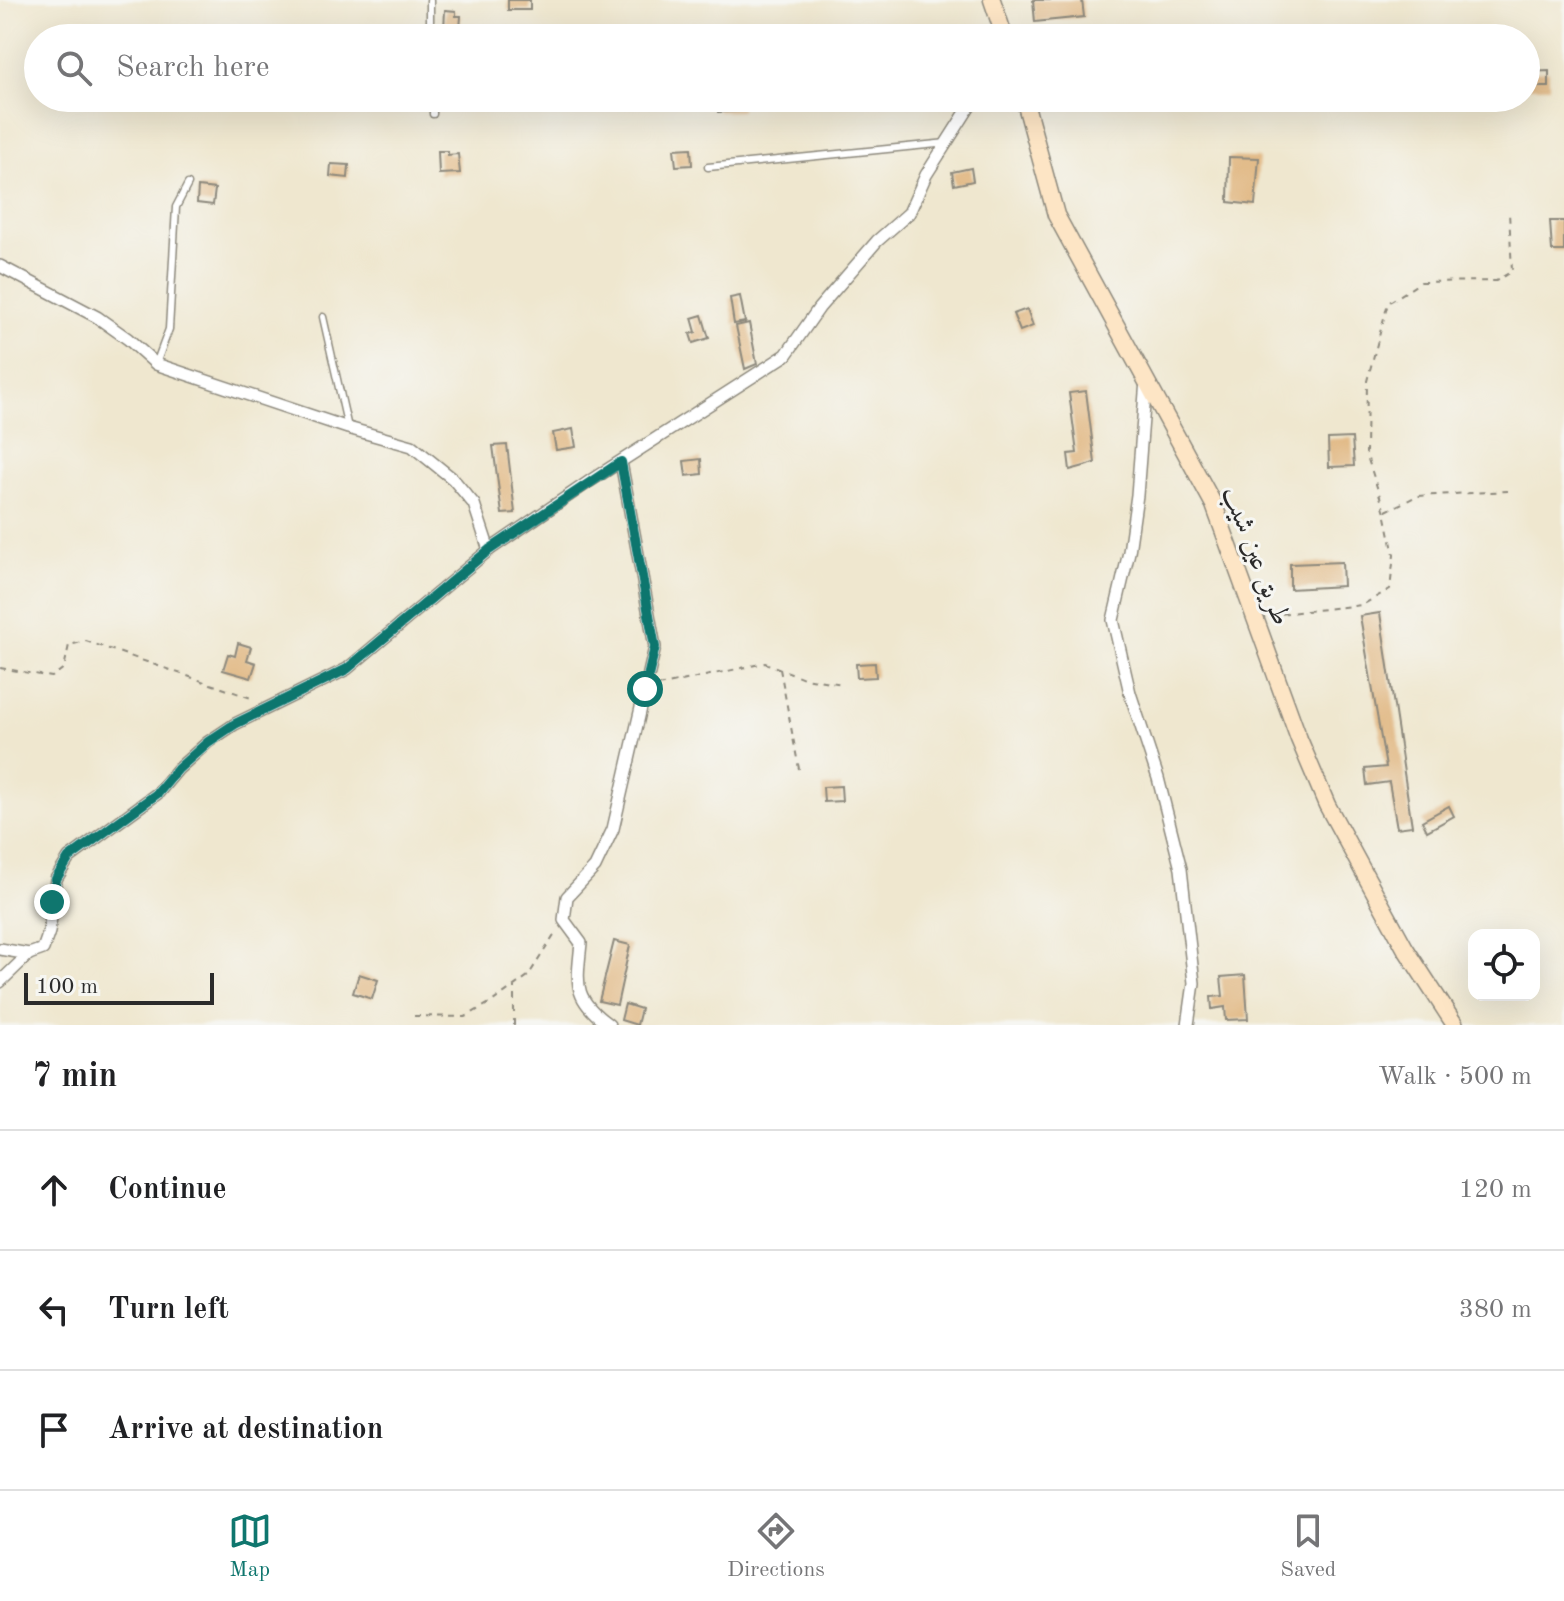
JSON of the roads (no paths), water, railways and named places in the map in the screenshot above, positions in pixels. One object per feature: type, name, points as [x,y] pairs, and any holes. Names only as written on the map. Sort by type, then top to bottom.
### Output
[{"type":"main road","points":[[992,0],[1000,24]]},
{"type":"main road","name":"طريق عين شيب","points":[[1028,112],[1056,215],[1214,505],[1299,739],[1327,805],[1405,948],[1455,1025]]},
{"type":"street","points":[[0,982],[29,954],[43,949],[49,932],[56,879],[69,858],[158,793],[178,769],[208,742],[271,705],[347,669],[489,550],[786,355],[819,308],[877,241],[909,213],[926,175],[966,112]]},
{"type":"street","points":[[0,266],[97,317],[156,364],[412,446],[435,462],[474,504],[489,550]]},
{"type":"street","points":[[1146,379],[1137,495],[1129,552],[1113,620],[1130,693],[1158,778],[1181,869],[1194,983],[1188,1025]]},
{"type":"street","points":[[609,1025],[593,1013],[577,988],[581,943],[564,920],[567,897],[595,867],[613,829],[655,647],[621,462]]},
{"type":"street","points":[[0,949],[29,954]]},
{"type":"lane","points":[[430,0],[430,24]]},
{"type":"lane","points":[[708,167],[947,143]]},
{"type":"lane","points":[[156,364],[169,329],[176,207],[188,184]]},
{"type":"lane","points":[[323,317],[348,428]]}]
